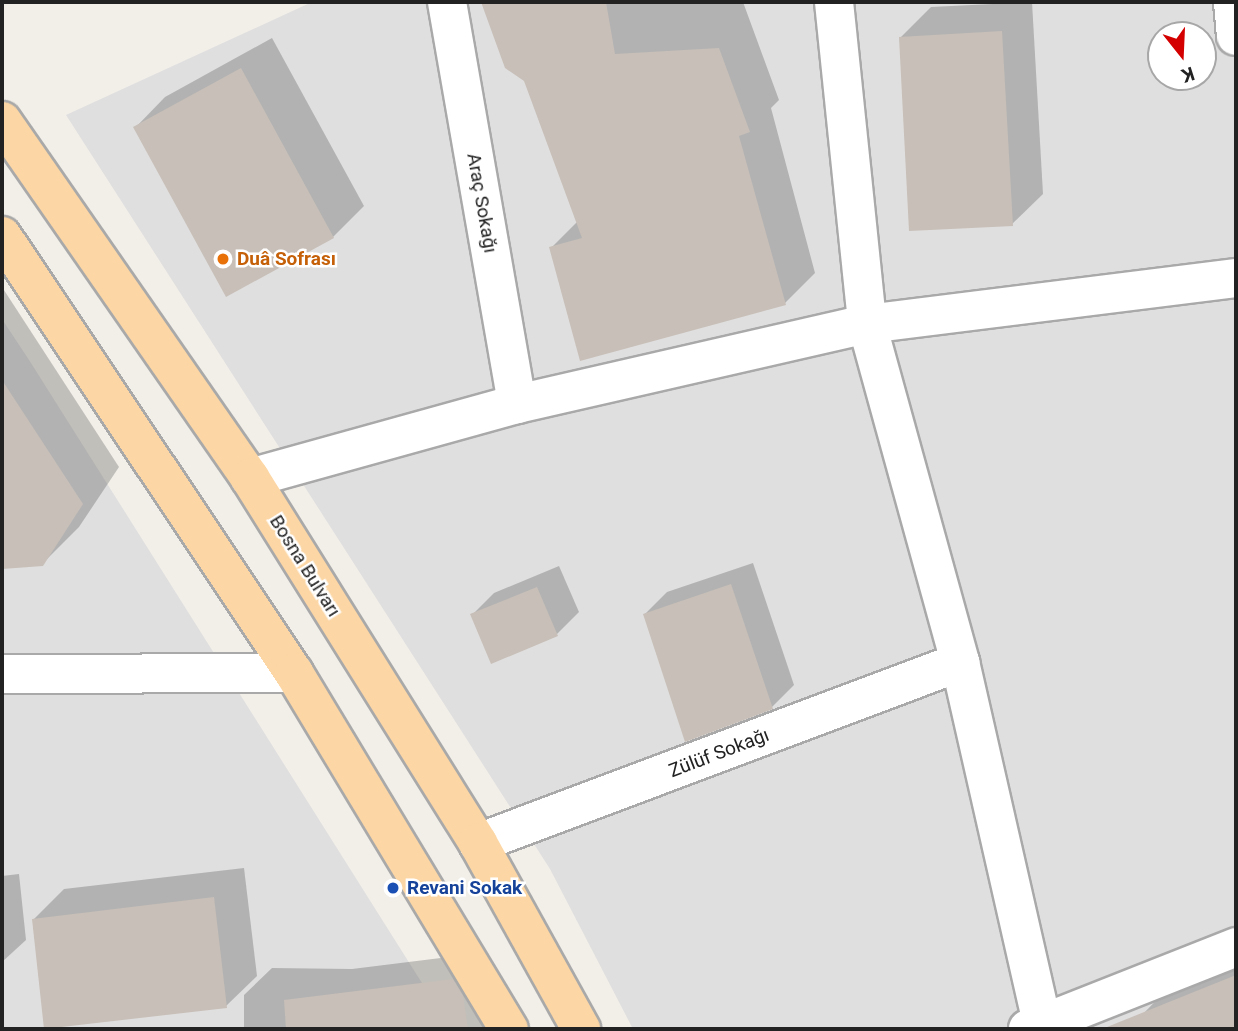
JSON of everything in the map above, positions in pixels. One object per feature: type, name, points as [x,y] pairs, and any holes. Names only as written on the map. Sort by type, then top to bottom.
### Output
[{"type":"main road","name":"Bosna Bulvarı","points":[[2,121],[250,478],[478,843],[581,1029]]},
{"type":"main road","points":[[2,236],[294,673],[509,1029]]},
{"type":"street","name":"Araç Sokağı","points":[[446,2],[517,404]]},
{"type":"street","points":[[834,2],[867,324],[960,662],[1035,1027],[1236,947]]},
{"type":"street","points":[[1233,2],[1236,36]]},
{"type":"street","points":[[250,478],[517,404],[867,324],[1236,278]]},
{"type":"street","name":"Zülüf Sokağı","points":[[478,843],[960,662]]},
{"type":"street","points":[[2,674],[294,673]]},
{"type":"shaded area","points":[[312,2],[1236,2],[1236,1029],[633,1029],[550,869],[66,115]]},
{"type":"shaded area","points":[[2,319],[31,363],[451,1029],[2,1029]]},
{"type":"building","points":[[481,2],[606,2],[615,54],[719,48],[750,132],[739,136],[786,305],[580,361],[549,247],[582,238],[524,81],[505,68]]},
{"type":"building","points":[[1002,31],[1013,226],[909,231],[899,37]]},
{"type":"building","points":[[241,68],[334,238],[226,297],[133,127]]},
{"type":"building","points":[[2,380],[83,504],[43,566],[2,569]]},
{"type":"building","points":[[731,584],[773,709],[685,742],[643,614]]},
{"type":"building","points":[[537,587],[558,636],[491,664],[470,614]]},
{"type":"building","points":[[214,897],[227,1008],[44,1029],[32,919]]},
{"type":"building","points":[[1236,975],[1236,1029],[1107,1029],[1107,1027]]},
{"type":"building","points":[[453,979],[463,995],[468,1029],[286,1029],[284,1000]]},
{"type":"place","name":"Duâ Sofrası","points":[[223,259]]},
{"type":"place","name":"Revani Sokak","points":[[393,888]]}]
